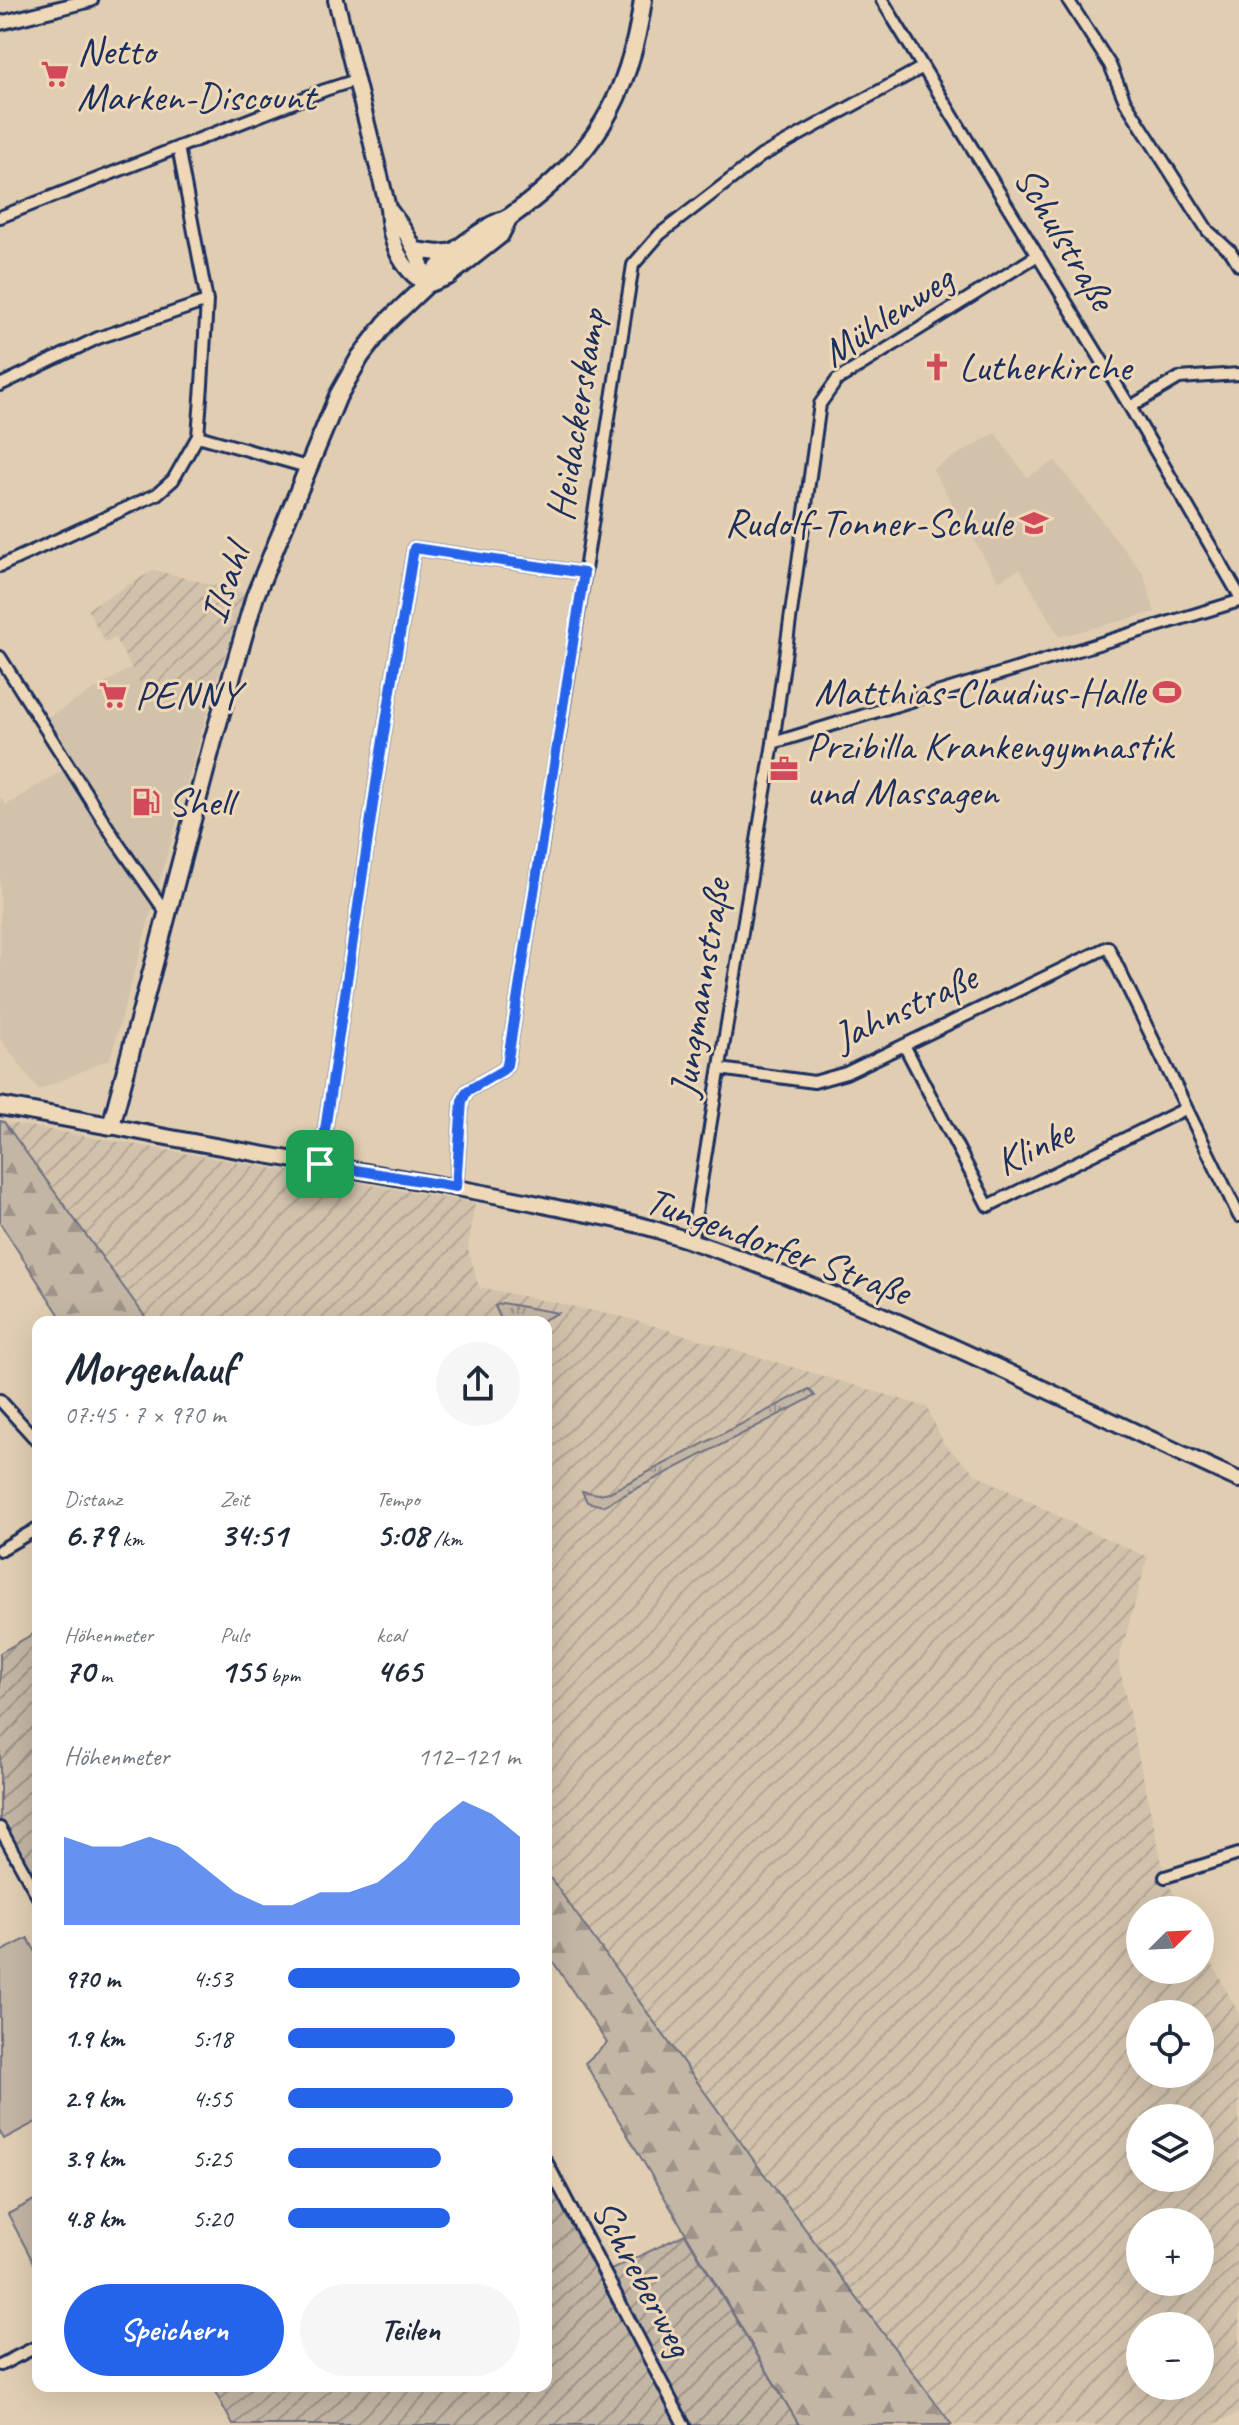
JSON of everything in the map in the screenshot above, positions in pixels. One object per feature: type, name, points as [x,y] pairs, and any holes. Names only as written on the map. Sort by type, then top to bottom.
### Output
[{"type":"main road","points":[[336,0],[388,208],[389,229],[412,276],[427,284],[448,276],[500,235],[508,219]]},
{"type":"main road","points":[[427,284],[439,264],[492,225],[508,219],[572,165],[606,120],[624,84],[637,42],[643,0]]},
{"type":"main road","points":[[388,208],[400,222],[415,250],[427,284]]},
{"type":"main road","points":[[415,250],[438,253],[456,251]]},
{"type":"main road","name":"Ilsahl","points":[[111,1126],[255,596],[338,396],[360,357],[386,323],[427,284]]},
{"type":"main road","points":[[0,1106],[111,1126]]},
{"type":"main road","name":"Tungendorfer Straße","points":[[111,1126],[456,1187],[655,1229],[784,1274],[1239,1480]]},
{"type":"street","points":[[0,23],[91,0]]},
{"type":"street","name":"Schulstraße","points":[[882,0],[1130,407],[1223,564],[1239,598]]},
{"type":"street","points":[[1068,0],[1110,65],[1125,101],[1208,231],[1231,252],[1239,265]]},
{"type":"street","name":"Heidackerskamp","points":[[456,1187],[462,1101],[467,1091],[507,1065],[633,265],[660,234],[761,156],[923,67]]},
{"type":"street","points":[[0,217],[356,80]]},
{"type":"street","points":[[0,566],[157,494],[173,480],[198,436],[207,301],[178,147]]},
{"type":"street","name":"Mühlenweg","points":[[773,743],[820,404],[837,380],[1038,255]]},
{"type":"street","points":[[0,385],[98,338],[207,301]]},
{"type":"street","points":[[1130,407],[1179,378],[1239,374]]},
{"type":"street","points":[[198,436],[307,467]]},
{"type":"street","points":[[320,1164],[414,548],[584,573]]},
{"type":"street","points":[[773,743],[1239,598]]},
{"type":"street","points":[[0,657],[125,856],[167,914]]},
{"type":"street","name":"Jungmannstraße","points":[[691,1243],[773,743]]},
{"type":"street","name":"Jahnstraße","points":[[720,1069],[814,1082],[846,1073],[1108,947],[1185,1109]]},
{"type":"street","name":"Klinke","points":[[904,1045],[988,1206],[1185,1109]]},
{"type":"street","points":[[1185,1109],[1239,1216]]},
{"type":"street","points":[[0,1400],[32,1435]]},
{"type":"street","points":[[0,1550],[32,1531]]},
{"type":"street","points":[[0,1828],[32,1886]]},
{"type":"street","points":[[1165,1877],[1239,1854]]},
{"type":"street","name":"Schreberweg","points":[[552,2172],[684,2425]]},
{"type":"street","points":[[0,2365],[32,2349]]},
{"type":"shaded area","name":"Rudolf-Tonner-Schule","points":[[995,433],[1027,477],[1055,461],[1143,573],[1155,612],[1059,637],[1020,569],[998,581],[932,469]]},
{"type":"shaded area","points":[[154,570],[245,593],[213,692],[164,681],[144,691],[115,638],[105,642],[87,609]]},
{"type":"shaded area","points":[[131,668],[144,691],[164,680],[213,692],[110,1059],[39,1090],[0,1039],[0,796],[6,805],[71,765],[43,720]]},
{"type":"shaded area","points":[[4,1122],[475,1203],[468,1249],[479,1287],[624,1317],[927,1407],[944,1444],[976,1474],[1082,1528],[1148,1557],[1118,1662],[1165,1877],[1175,1896],[1126,1896],[1126,1984],[1214,1984],[1214,1967],[1239,2014],[1239,2413],[1213,2425],[952,2425],[758,2166],[552,1880],[552,1316],[145,1316]]},
{"type":"green space","points":[[0,1121],[4,1122],[145,1316],[60,1316],[0,1223]]},
{"type":"green space","points":[[502,1303],[558,1313],[552,1316],[499,1316],[495,1306]]},
{"type":"green space","points":[[809,1389],[815,1396],[603,1506],[587,1502],[582,1491],[610,1492]]},
{"type":"green space","points":[[32,1634],[32,1886],[0,1828],[0,1653]]},
{"type":"green space","points":[[552,1880],[758,2166],[952,2425],[799,2425],[585,2063],[607,2043],[552,1960]]},
{"type":"green space","points":[[28,1938],[32,1945],[32,2124],[4,2139],[0,2132],[0,1952]]},
{"type":"green space","points":[[552,2172],[605,2273],[685,2234],[799,2425],[233,2425],[215,2392],[552,2392]]},
{"type":"green space","points":[[32,2201],[32,2260],[8,2214]]},
{"type":"place","name":"Netto Marken-Discount","points":[[55,74]]},
{"type":"place","name":"Lutherkirche","points":[[937,367]]},
{"type":"place","name":"Rudolf-Tonner-Schule","points":[[1034,523]]},
{"type":"place","name":"Matthias-Claudius-Halle","points":[[1167,692]]},
{"type":"place","name":"PENNY","points":[[113,695]]},
{"type":"place","name":"Przibilla Krankengymnastik und Massagen","points":[[784,769]]},
{"type":"place","name":"Shell","points":[[146,802]]},
{"type":"route","points":[[414,548],[584,573],[507,1065],[467,1091],[462,1101],[456,1187],[320,1164],[414,548]]}]
